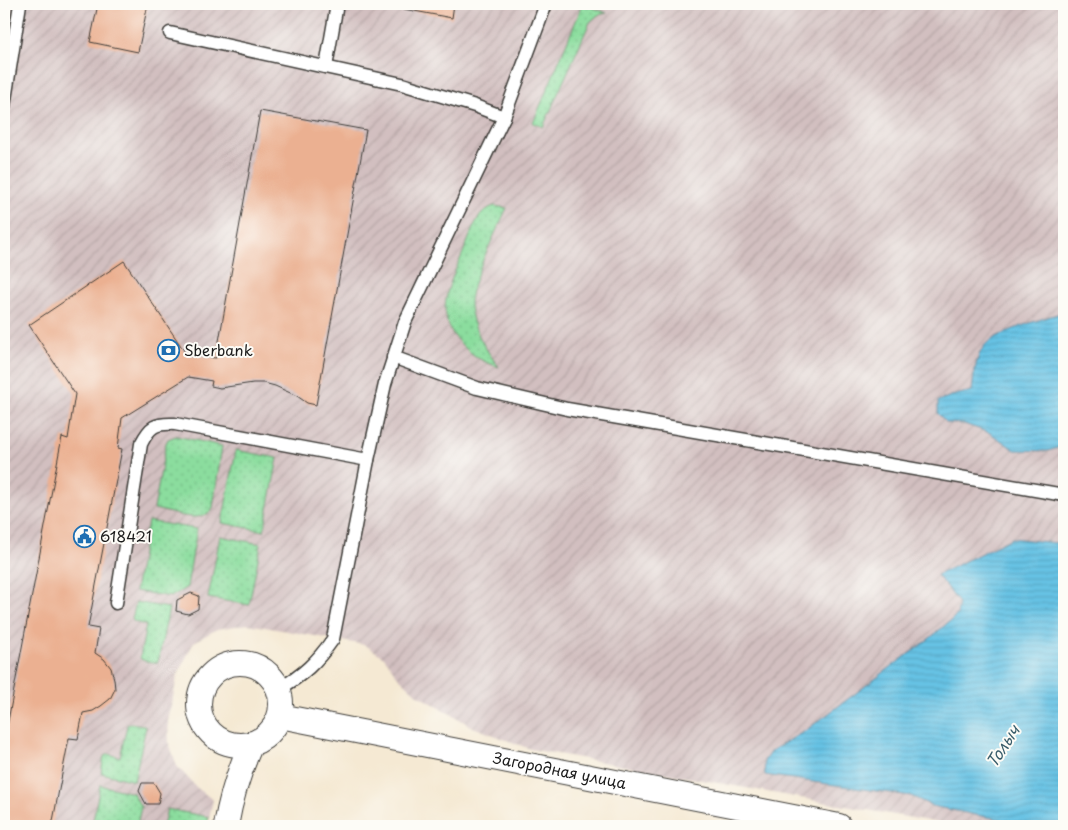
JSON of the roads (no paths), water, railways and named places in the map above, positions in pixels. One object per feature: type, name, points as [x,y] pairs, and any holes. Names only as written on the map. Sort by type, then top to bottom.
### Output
[{"type":"street","points":[[238,662],[251,663],[263,669],[273,678],[280,689],[282,703],[280,716],[274,728],[264,738],[251,744],[237,746],[224,742],[212,734],[203,723],[199,710],[199,696],[204,682],[213,672],[224,665],[238,662]]},
{"type":"street","name":"Загородная улица","points":[[280,716],[839,826]]},
{"type":"street","points":[[226,826],[239,772],[251,744]]},
{"type":"lane","points":[[4,106],[20,4]]},
{"type":"lane","points":[[326,67],[337,4]]},
{"type":"lane","points":[[280,689],[299,677],[320,657],[333,639],[368,460],[393,357],[411,309],[504,117],[546,4]]},
{"type":"lane","points":[[170,34],[402,84],[438,94],[504,117]]},
{"type":"lane","points":[[393,357],[476,388],[518,399],[1064,495]]},
{"type":"lane","points":[[116,603],[141,444],[152,426],[175,424],[368,460]]},
{"type":"water","points":[[1064,312],[1064,446],[1048,451],[1015,450],[990,433],[964,424],[947,423],[938,414],[938,401],[972,391],[979,355],[985,345],[991,340],[1022,326]]},
{"type":"water","name":"Толыч","points":[[1012,538],[1064,544],[1064,826],[1037,826],[932,806],[911,796],[765,775],[764,761],[771,751],[805,731],[930,638],[957,615],[959,603],[937,575]]},
{"type":"place","name":"Sberbank","points":[[168,351]]},
{"type":"place","name":"618421","points":[[84,537]]}]
